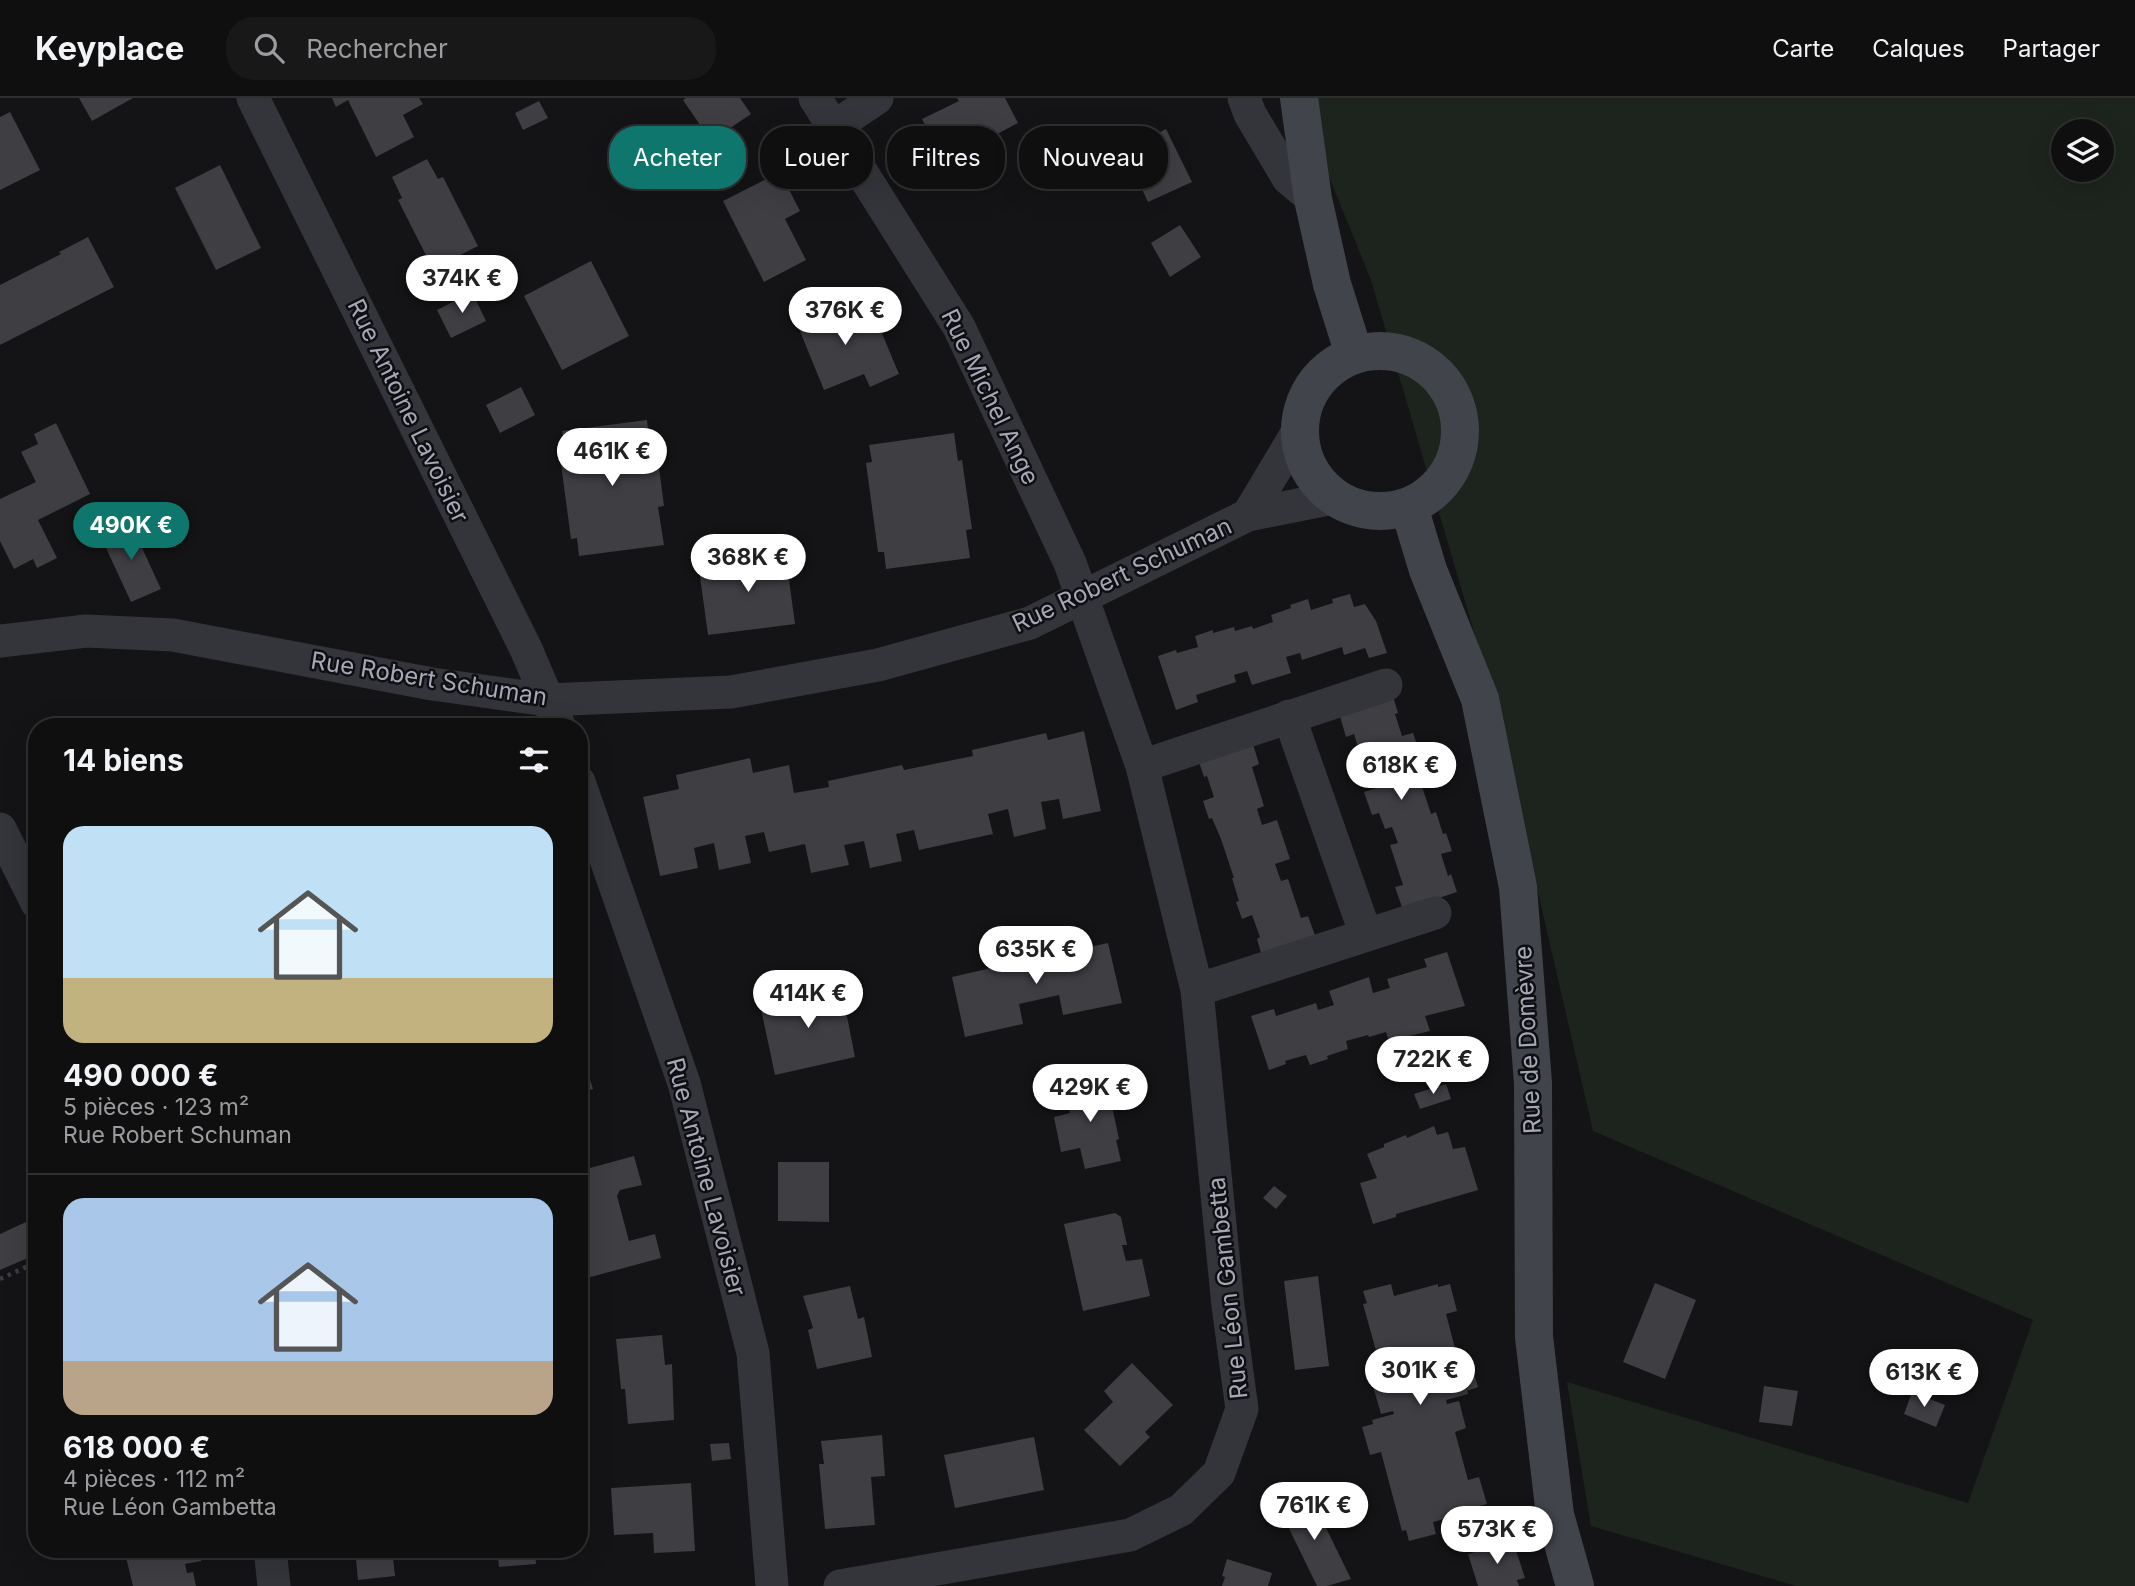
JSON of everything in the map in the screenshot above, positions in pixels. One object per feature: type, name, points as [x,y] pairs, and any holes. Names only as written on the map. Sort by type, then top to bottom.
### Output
[{"type":"street","name":"Rue Antoine Lavoisier","points":[[253,98],[520,637],[553,713]]},
{"type":"street","name":"Rue Michel Ange","points":[[815,98],[833,126]]},
{"type":"street","points":[[835,126],[877,98]]},
{"type":"street","points":[[1244,98],[1250,114],[1288,178],[1313,199]]},
{"type":"street","points":[[1299,98],[1313,199],[1332,284],[1354,354]]},
{"type":"street","name":"Rue Michel Ange","points":[[873,189],[959,327],[1083,596]]},
{"type":"street","points":[[1381,350],[1409,355],[1432,370],[1450,391],[1460,417],[1460,445],[1450,471],[1433,492],[1409,507],[1383,512],[1370,511],[1357,509],[1333,498],[1314,479],[1302,456],[1300,428],[1303,405],[1314,383],[1332,365],[1354,354],[1381,350]]},
{"type":"street","name":"Rue Robert Schuman","points":[[1248,515],[1300,428]]},
{"type":"street","name":"Rue Robert Schuman","points":[[0,641],[86,631],[173,635],[432,684],[553,713],[731,692],[878,665],[1030,623],[1248,515],[1333,498]]},
{"type":"street","name":"Rue de Domèvre","points":[[1409,507],[1428,570],[1480,699],[1518,887],[1533,1083],[1534,1337],[1555,1515],[1575,1586]]},
{"type":"street","name":"Rue Léon Gambetta","points":[[840,1586],[1130,1535],[1181,1510],[1219,1472],[1242,1409],[1228,1306],[1197,990],[1142,766],[1083,596]]},
{"type":"street","points":[[1142,766],[1386,685]]},
{"type":"street","points":[[1289,716],[1366,935]]},
{"type":"street","name":"Rue Antoine Lavoisier","points":[[588,808],[684,1083],[753,1353],[772,1586]]},
{"type":"street","points":[[0,829],[28,886]]},
{"type":"street","points":[[1197,990],[1435,913]]},
{"type":"street","points":[[271,1558],[274,1586]]},
{"type":"path","points":[[0,1279],[28,1266]]},
{"type":"shaded area","points":[[1297,98],[2135,98],[2135,1586],[1796,1586],[1591,1526],[1567,1382],[1968,1503],[2033,1320],[1593,1131],[1493,697],[1371,280]]},
{"type":"building","points":[[79,98],[133,98],[92,121]]},
{"type":"building","points":[[332,98],[419,98],[423,104],[403,115],[414,137],[376,157],[348,100],[336,107]]},
{"type":"building","points":[[740,98],[751,114],[733,126],[701,126],[683,100]]},
{"type":"building","points":[[957,98],[1005,98],[1018,123],[1005,130],[1005,126],[926,126],[922,119],[959,101]]},
{"type":"building","points":[[539,101],[548,118],[523,130],[515,113]]},
{"type":"building","points":[[10,112],[40,170],[0,190],[0,117]]},
{"type":"building","points":[[1168,133],[1192,182],[1148,202],[1142,189],[1168,189]]},
{"type":"building","points":[[427,159],[438,179],[443,177],[478,246],[433,269],[398,200],[402,198],[392,177]]},
{"type":"building","points":[[220,165],[261,248],[216,270],[175,188]]},
{"type":"building","points":[[760,182],[760,189],[789,189],[800,211],[785,219],[806,260],[764,282],[723,201]]},
{"type":"building","points":[[1180,225],[1201,257],[1170,277],[1151,243]]},
{"type":"building","points":[[88,237],[114,287],[0,345],[0,285]]},
{"type":"building","points":[[591,261],[629,336],[562,370],[524,296]]},
{"type":"building","points":[[472,292],[486,321],[451,338],[437,310]]},
{"type":"building","points":[[843,298],[858,333],[878,324],[899,374],[870,387],[864,374],[824,390],[795,319]]},
{"type":"building","points":[[521,387],[535,415],[500,433],[486,405]]},
{"type":"building","points":[[647,420],[649,438],[655,437],[664,506],[658,507],[664,545],[579,556],[577,538],[571,539],[559,449],[565,448],[562,431]]},
{"type":"building","points":[[56,423],[90,494],[38,520],[57,558],[37,568],[33,559],[14,569],[0,541],[0,499],[36,482],[21,452],[38,444],[34,434]]},
{"type":"building","points":[[954,433],[958,461],[962,460],[972,529],[966,530],[970,558],[886,569],[884,552],[878,552],[866,463],[872,462],[869,445]]},
{"type":"building","points":[[130,522],[161,589],[131,602],[100,535]]},
{"type":"building","points":[[785,550],[795,624],[708,635],[699,569],[728,565],[756,553]]},
{"type":"building","points":[[1350,594],[1354,607],[1365,604],[1376,621],[1387,653],[1369,658],[1365,648],[1344,655],[1342,647],[1302,660],[1300,653],[1286,657],[1291,673],[1252,685],[1247,671],[1234,675],[1236,682],[1196,695],[1198,702],[1176,710],[1158,656],[1198,647],[1195,636],[1213,630],[1213,633],[1234,627],[1235,631],[1252,626],[1253,629],[1273,622],[1271,615],[1308,599],[1311,610],[1333,603],[1332,599]]},
{"type":"building","points":[[1393,696],[1402,736],[1413,733],[1419,750],[1415,751],[1423,773],[1418,774],[1431,814],[1436,812],[1452,851],[1441,854],[1457,892],[1403,910],[1395,887],[1403,885],[1390,845],[1398,843],[1392,827],[1385,829],[1379,813],[1372,815],[1364,792],[1379,787],[1374,770],[1366,773],[1354,734],[1346,737],[1339,713]]},
{"type":"building","points":[[1084,731],[1101,811],[1063,819],[1059,799],[1041,802],[1046,829],[1014,837],[1008,809],[988,814],[993,834],[919,850],[914,830],[896,834],[902,861],[870,868],[864,841],[844,845],[849,865],[811,873],[805,844],[769,852],[764,832],[745,836],[751,863],[719,870],[714,843],[694,848],[698,868],[660,876],[643,797],[679,789],[676,775],[750,758],[753,773],[789,765],[794,793],[829,787],[828,781],[902,765],[904,770],[973,756],[972,750],[1046,733],[1048,740]]},
{"type":"building","points":[[1252,741],[1259,764],[1252,767],[1264,806],[1257,809],[1262,825],[1277,820],[1290,859],[1275,864],[1281,881],[1288,879],[1301,918],[1308,916],[1316,938],[1262,956],[1257,939],[1260,937],[1252,915],[1242,919],[1236,902],[1239,901],[1234,878],[1221,839],[1212,818],[1209,819],[1203,801],[1214,797],[1198,759]]},
{"type":"building","points":[[1108,943],[1122,1003],[1063,1015],[1059,995],[1019,1004],[1023,1024],[965,1037],[952,977],[1009,964],[1007,954],[1050,945],[1052,955]]},
{"type":"building","points":[[1447,952],[1465,1006],[1425,1016],[1430,1031],[1389,1041],[1386,1032],[1369,1037],[1368,1035],[1346,1041],[1348,1049],[1327,1056],[1328,1059],[1310,1065],[1306,1055],[1285,1061],[1286,1064],[1269,1070],[1251,1016],[1274,1009],[1276,1016],[1316,1003],[1318,1010],[1334,1005],[1329,991],[1369,977],[1373,993],[1390,988],[1387,979],[1427,967],[1424,959]]},
{"type":"building","points":[[841,986],[855,1057],[775,1075],[760,1004]]},
{"type":"building","points":[[588,1074],[593,1089],[588,1090]]},
{"type":"building","points":[[1106,1078],[1121,1161],[1085,1169],[1080,1148],[1061,1152],[1054,1117],[1070,1113],[1064,1087]]},
{"type":"building","points":[[1446,1084],[1451,1099],[1420,1109],[1414,1094]]},
{"type":"building","points":[[1434,1126],[1437,1135],[1448,1132],[1453,1149],[1465,1147],[1478,1190],[1396,1214],[1396,1217],[1373,1224],[1360,1183],[1377,1178],[1367,1154],[1384,1147],[1384,1144],[1406,1135],[1407,1138]]},
{"type":"building","points":[[634,1156],[642,1185],[620,1190],[617,1196],[629,1241],[655,1234],[661,1258],[588,1278],[588,1169]]},
{"type":"building","points":[[778,1162],[829,1162],[829,1222],[778,1221]]},
{"type":"building","points":[[1274,1186],[1287,1196],[1276,1209],[1263,1198]]},
{"type":"building","points":[[1115,1213],[1121,1217],[1127,1245],[1122,1245],[1126,1261],[1142,1259],[1150,1296],[1083,1311],[1064,1224]]},
{"type":"building","points":[[28,1221],[28,1258],[0,1270],[0,1234]]},
{"type":"building","points":[[1318,1276],[1329,1366],[1295,1370],[1284,1281]]},
{"type":"building","points":[[1655,1283],[1696,1300],[1665,1379],[1623,1362]]},
{"type":"building","points":[[1391,1284],[1394,1296],[1438,1284],[1438,1287],[1450,1284],[1457,1311],[1446,1314],[1459,1363],[1470,1360],[1478,1387],[1467,1391],[1468,1394],[1446,1400],[1447,1404],[1459,1401],[1466,1428],[1455,1432],[1468,1480],[1479,1477],[1487,1504],[1476,1507],[1477,1510],[1433,1522],[1436,1534],[1409,1541],[1406,1530],[1402,1531],[1381,1452],[1370,1455],[1362,1427],[1373,1424],[1372,1420],[1394,1414],[1393,1411],[1381,1414],[1373,1386],[1385,1383],[1363,1304],[1367,1303],[1363,1291]]},
{"type":"building","points":[[850,1286],[858,1319],[864,1317],[872,1357],[817,1369],[808,1330],[813,1328],[803,1296]]},
{"type":"building","points":[[662,1335],[665,1365],[672,1364],[674,1420],[628,1424],[616,1339]]},
{"type":"building","points":[[1132,1363],[1173,1405],[1145,1432],[1150,1437],[1120,1466],[1084,1430],[1113,1402],[1104,1391]]},
{"type":"building","points":[[1764,1386],[1798,1391],[1792,1426],[1759,1422]]},
{"type":"building","points":[[1912,1392],[1945,1405],[1936,1427],[1904,1414]]},
{"type":"building","points":[[882,1435],[885,1476],[871,1477],[875,1525],[825,1529],[819,1464],[824,1464],[821,1441]]},
{"type":"building","points":[[1034,1437],[1044,1490],[955,1508],[944,1455]]},
{"type":"building","points":[[729,1443],[731,1459],[712,1461],[710,1444]]},
{"type":"building","points":[[691,1483],[695,1551],[654,1553],[653,1533],[614,1535],[611,1488]]},
{"type":"building","points":[[1309,1493],[1351,1579],[1317,1586],[1279,1508]]},
{"type":"building","points":[[1513,1541],[1525,1578],[1517,1580],[1519,1586],[1478,1586],[1468,1554]]},
{"type":"building","points":[[126,1558],[203,1558],[201,1561],[185,1564],[187,1573],[193,1572],[196,1586],[133,1586]]},
{"type":"building","points":[[356,1558],[393,1558],[395,1576],[358,1580]]},
{"type":"building","points":[[498,1558],[536,1558],[536,1564],[499,1567]]},
{"type":"building","points":[[1227,1559],[1272,1573],[1268,1586],[1222,1586]]}]
